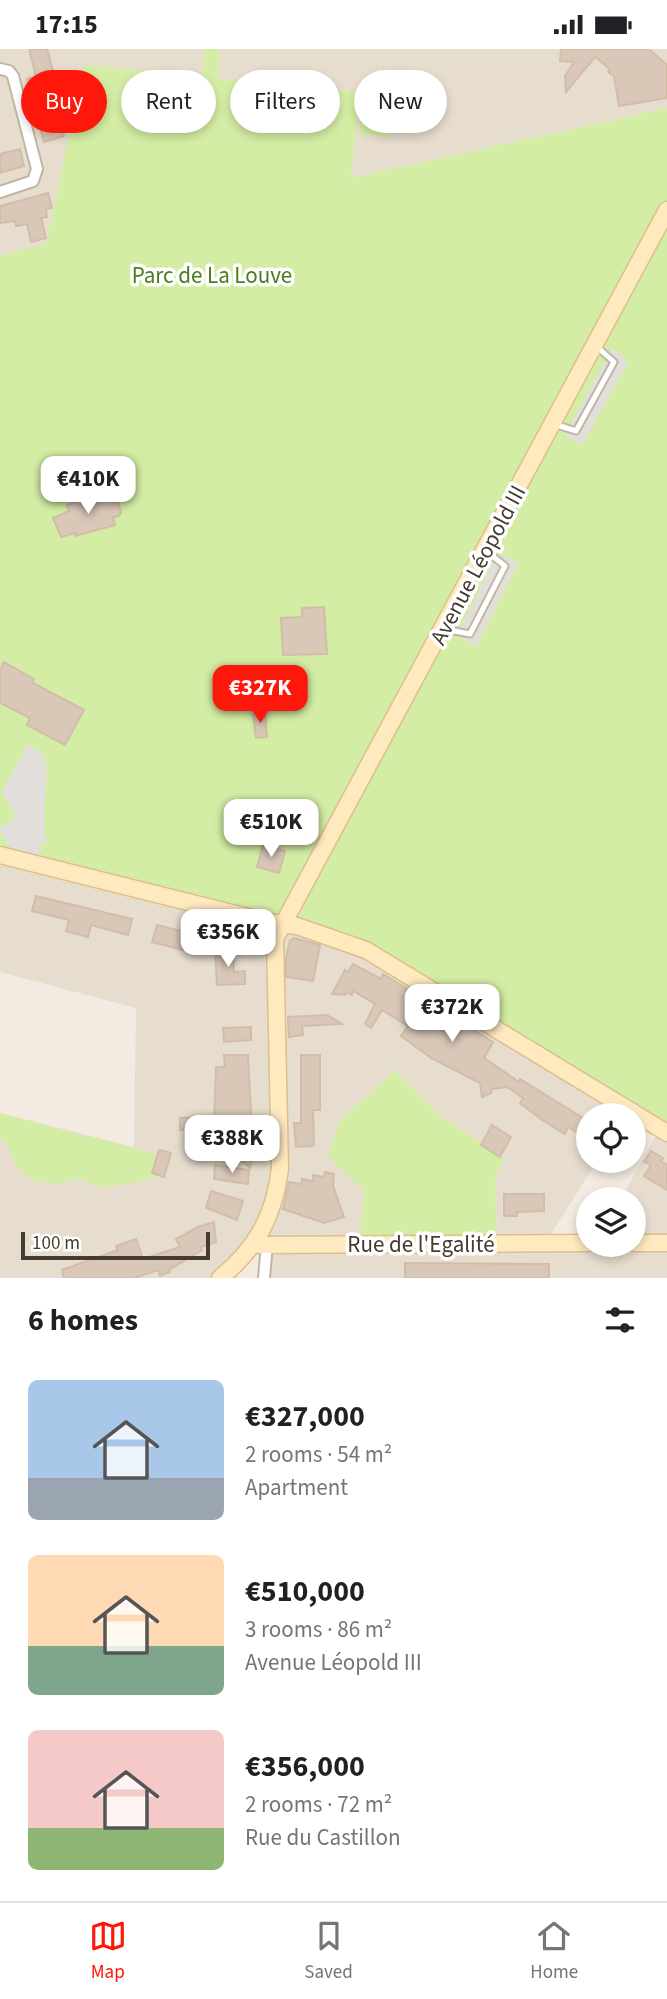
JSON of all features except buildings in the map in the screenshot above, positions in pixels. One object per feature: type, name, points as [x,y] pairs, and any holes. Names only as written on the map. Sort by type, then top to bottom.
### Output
[{"type":"street","points":[[0,69],[9,71],[13,76],[37,169],[33,181],[0,192]]},
{"type":"street","name":"Avenue Léopold III","points":[[219,1278],[261,1245],[281,1169],[275,939],[596,347],[667,210]]},
{"type":"street","points":[[0,855],[284,922],[366,950],[667,1133]]},
{"type":"street","name":"Rue de l'Egalité","points":[[261,1245],[576,1243]]},
{"type":"street","points":[[646,1243],[667,1243]]},
{"type":"street","points":[[261,1245],[264,1278]]},
{"type":"lane","points":[[554,424],[576,431],[614,362],[596,347]]},
{"type":"lane","points":[[444,629],[470,633],[505,566],[485,551]]},
{"type":"shaded area","points":[[0,49],[205,49],[203,70],[121,70],[122,133],[60,177],[46,245],[0,256]]},
{"type":"shaded area","points":[[220,49],[667,49],[667,108],[351,178],[355,133],[447,133],[447,70],[354,70],[354,92],[340,90],[340,70],[230,70],[230,79],[217,78]]},
{"type":"shaded area","points":[[613,347],[628,363],[582,445],[564,435]]},
{"type":"shaded area","points":[[498,553],[518,563],[477,646],[456,636]]},
{"type":"shaded area","points":[[28,744],[42,753],[47,766],[44,825],[46,844],[40,843],[41,856],[11,850],[0,831],[0,828],[16,817],[2,791]]},
{"type":"shaded area","points":[[0,855],[332,937],[605,1103],[576,1103],[576,1173],[590,1173],[581,1187],[576,1187],[576,1194],[552,1232],[552,1243],[576,1243],[576,1257],[646,1257],[646,1187],[628,1187],[635,1173],[646,1173],[646,1153],[660,1128],[667,1133],[667,1278],[264,1278],[267,1245],[220,1278],[0,1278],[0,1113],[134,1147],[136,1008],[0,972]],"holes":[[[395,1070],[441,1117],[504,1157],[495,1179],[497,1243],[359,1242],[364,1190]]]},
{"type":"green space","name":"Parc de La Louve","points":[[205,49],[220,49],[217,78],[230,79],[230,133],[340,133],[340,90],[354,92],[355,133],[351,178],[667,108],[667,1133],[646,1120],[646,1103],[618,1103],[366,950],[0,855],[0,256],[46,244],[70,133],[107,133],[107,70],[83,70],[84,65],[138,70],[121,70],[121,133],[216,133],[216,70],[203,70]]},
{"type":"green space","points":[[359,133],[389,133],[389,137]]},
{"type":"green space","points":[[395,1070],[441,1117],[504,1157],[495,1179],[497,1244],[359,1243],[364,1190],[328,1157],[339,1122]]},
{"type":"green space","points":[[0,1113],[152,1153],[158,1158],[161,1169],[158,1178],[104,1188],[79,1179],[55,1184],[34,1181],[16,1166],[6,1141],[0,1138]]}]
